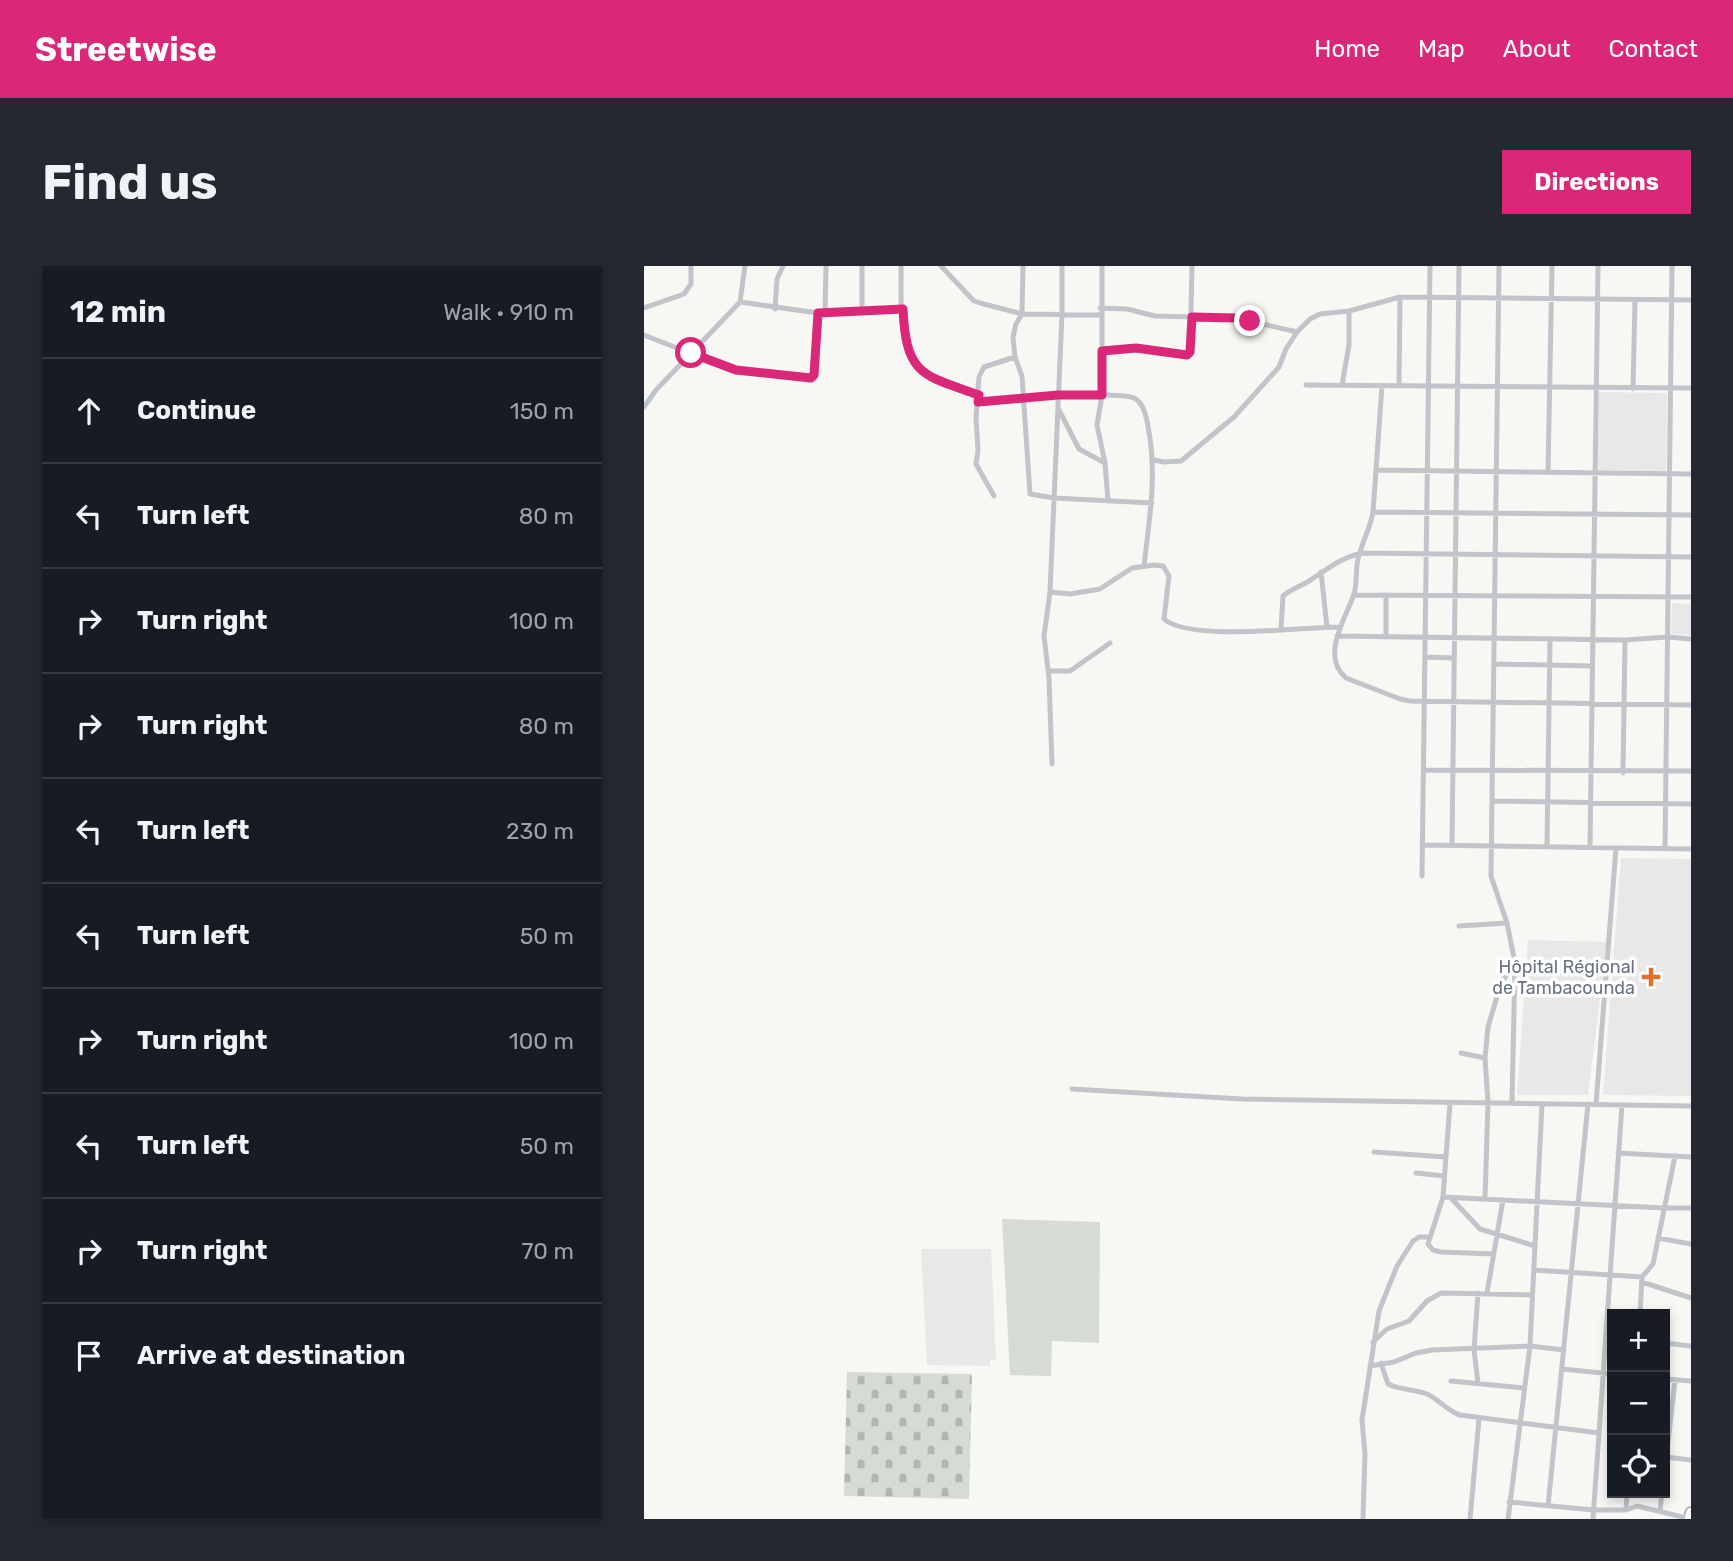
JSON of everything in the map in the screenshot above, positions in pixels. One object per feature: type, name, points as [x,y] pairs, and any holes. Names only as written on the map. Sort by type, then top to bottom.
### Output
[{"type":"street","points":[[644,308],[684,294],[691,284],[691,266]]},
{"type":"street","points":[[644,407],[656,390],[740,302],[745,266]]},
{"type":"street","points":[[775,309],[777,279],[783,266]]},
{"type":"street","points":[[644,335],[736,370],[813,377],[826,266]]},
{"type":"street","points":[[862,311],[863,266]]},
{"type":"street","points":[[901,266],[904,340],[920,370],[928,377],[979,399],[1102,395],[1135,398],[1140,404],[1147,417],[1154,460],[1144,565]]},
{"type":"street","points":[[941,266],[974,301],[1023,314],[1100,315]]},
{"type":"street","points":[[1023,266],[1023,314],[1016,324],[1013,337],[1015,358],[1022,376],[1030,494],[1054,498],[1152,503]]},
{"type":"street","points":[[1052,764],[1044,636],[1050,592],[1062,266]]},
{"type":"street","points":[[1102,266],[1102,395],[1097,425],[1105,463],[1108,501]]},
{"type":"street","points":[[1102,351],[1136,348],[1187,355],[1190,352],[1192,317],[1192,266]]},
{"type":"street","points":[[1422,876],[1430,266]]},
{"type":"street","points":[[1452,845],[1459,266]]},
{"type":"street","points":[[1499,266],[1491,876],[1507,923],[1515,963],[1513,1103]]},
{"type":"street","points":[[1548,472],[1552,266]]},
{"type":"street","points":[[1590,847],[1598,266]]},
{"type":"street","points":[[1665,848],[1672,266]]},
{"type":"street","points":[[1399,386],[1400,297]]},
{"type":"street","points":[[1154,460],[1181,461],[1234,417],[1273,375],[1297,332],[1315,316],[1349,311],[1400,297],[1691,300]]},
{"type":"street","points":[[1633,389],[1634,300]]},
{"type":"street","points":[[740,302],[775,309],[822,313],[903,309]]},
{"type":"street","points":[[1100,307],[1127,309],[1155,316],[1236,318],[1297,332]]},
{"type":"street","points":[[1342,385],[1350,333],[1349,311]]},
{"type":"street","points":[[994,496],[976,464],[979,377],[984,367],[1015,358]]},
{"type":"street","points":[[1306,384],[1670,390],[1691,388]]},
{"type":"street","points":[[1382,386],[1373,512],[1361,553],[1354,595],[1337,636],[1335,665],[1346,678],[1400,699],[1424,702],[1691,705]]},
{"type":"street","points":[[1058,407],[1080,449],[1105,463]]},
{"type":"street","points":[[1376,470],[1691,474]]},
{"type":"street","points":[[1373,512],[1691,515]]},
{"type":"street","points":[[1281,629],[1283,596],[1341,559],[1361,553],[1691,557]]},
{"type":"street","points":[[1050,592],[1070,594],[1100,589],[1121,573],[1144,565],[1163,566],[1169,576],[1164,619],[1172,625],[1205,631],[1339,627]]},
{"type":"street","points":[[1321,572],[1327,627]]},
{"type":"street","points":[[1354,595],[1691,597]]},
{"type":"street","points":[[1386,595],[1386,637]]},
{"type":"street","points":[[1337,636],[1691,639]]},
{"type":"street","points":[[1547,847],[1549,639]]},
{"type":"street","points":[[1623,773],[1625,640]]},
{"type":"street","points":[[1048,671],[1070,671],[1110,643]]},
{"type":"street","points":[[1425,657],[1454,658]]},
{"type":"street","points":[[1494,664],[1592,666]]},
{"type":"street","points":[[1424,770],[1623,773],[1691,771]]},
{"type":"street","points":[[1492,801],[1691,804]]},
{"type":"street","points":[[1423,845],[1691,849]]},
{"type":"street","points":[[1596,1104],[1616,848]]},
{"type":"street","points":[[1460,926],[1507,923]]},
{"type":"street","points":[[1486,1199],[1488,1102],[1485,1058],[1488,1027],[1501,983],[1515,963]]},
{"type":"street","points":[[1461,1053],[1485,1058]]},
{"type":"street","points":[[1072,1089],[1242,1099],[1691,1106]]},
{"type":"street","points":[[1450,1103],[1443,1197],[1428,1244],[1433,1250],[1494,1254]]},
{"type":"street","points":[[1508,1519],[1530,1346],[1542,1104]]},
{"type":"street","points":[[1548,1506],[1588,1104]]},
{"type":"street","points":[[1593,1519],[1622,1105]]},
{"type":"street","points":[[1374,1152],[1446,1157]]},
{"type":"street","points":[[1618,1153],[1691,1157]]},
{"type":"street","points":[[1640,1309],[1642,1280],[1653,1264],[1675,1156]]},
{"type":"street","points":[[1416,1173],[1444,1176]]},
{"type":"street","points":[[1443,1197],[1691,1208]]},
{"type":"street","points":[[1451,1198],[1480,1229],[1535,1245]]},
{"type":"street","points":[[1487,1293],[1503,1200]]},
{"type":"street","points":[[1363,1519],[1365,1454],[1362,1419],[1378,1311],[1397,1266],[1416,1238],[1429,1237]]},
{"type":"street","points":[[1658,1238],[1691,1244]]},
{"type":"street","points":[[1534,1270],[1642,1280],[1691,1298]]},
{"type":"street","points":[[1373,1342],[1387,1329],[1409,1321],[1427,1301],[1448,1291],[1532,1295]]},
{"type":"street","points":[[1478,1293],[1474,1350],[1478,1383]]},
{"type":"street","points":[[1670,1344],[1691,1346]]},
{"type":"street","points":[[1370,1366],[1394,1362],[1424,1351],[1530,1346],[1563,1350]]},
{"type":"street","points":[[1381,1363],[1388,1384],[1425,1394],[1455,1413],[1520,1425],[1599,1433]]},
{"type":"street","points":[[1562,1370],[1607,1373]]},
{"type":"street","points":[[1670,1380],[1691,1381]]},
{"type":"street","points":[[1670,1409],[1675,1380]]},
{"type":"street","points":[[1451,1381],[1524,1388]]},
{"type":"street","points":[[1470,1519],[1479,1419]]},
{"type":"street","points":[[1670,1457],[1691,1460]]},
{"type":"street","points":[[1626,1510],[1627,1498]]},
{"type":"street","points":[[1660,1511],[1661,1498]]},
{"type":"street","points":[[1509,1502],[1594,1510],[1626,1510],[1637,1506],[1652,1513],[1660,1511],[1690,1517]]},
{"type":"shaded area","points":[[1599,392],[1667,393],[1666,471],[1598,470]]},
{"type":"shaded area","points":[[1672,603],[1691,604],[1691,635],[1671,634]]},
{"type":"shaded area","name":"Hôpital Régional de Tambacounda","points":[[1621,858],[1691,859],[1691,1096],[1603,1095]]},
{"type":"shaded area","points":[[1528,940],[1607,942],[1588,1095],[1517,1095]]},
{"type":"shaded area","points":[[921,1249],[991,1249],[996,1360],[990,1360],[990,1366],[927,1365]]},
{"type":"green space","points":[[1002,1219],[1100,1222],[1099,1343],[1052,1341],[1051,1376],[1010,1375]]},
{"type":"green space","points":[[847,1372],[972,1374],[969,1499],[844,1496]]},
{"type":"place","name":"Hôpital Régional de Tambacounda","points":[[1651,977]]},
{"type":"route","points":[[691,353],[736,370],[811,378],[814,375],[818,313],[903,309],[904,340],[920,370],[928,377],[979,395],[978,402],[1058,395],[1102,395],[1102,351],[1136,348],[1187,355],[1190,352],[1192,317],[1250,321]]}]
